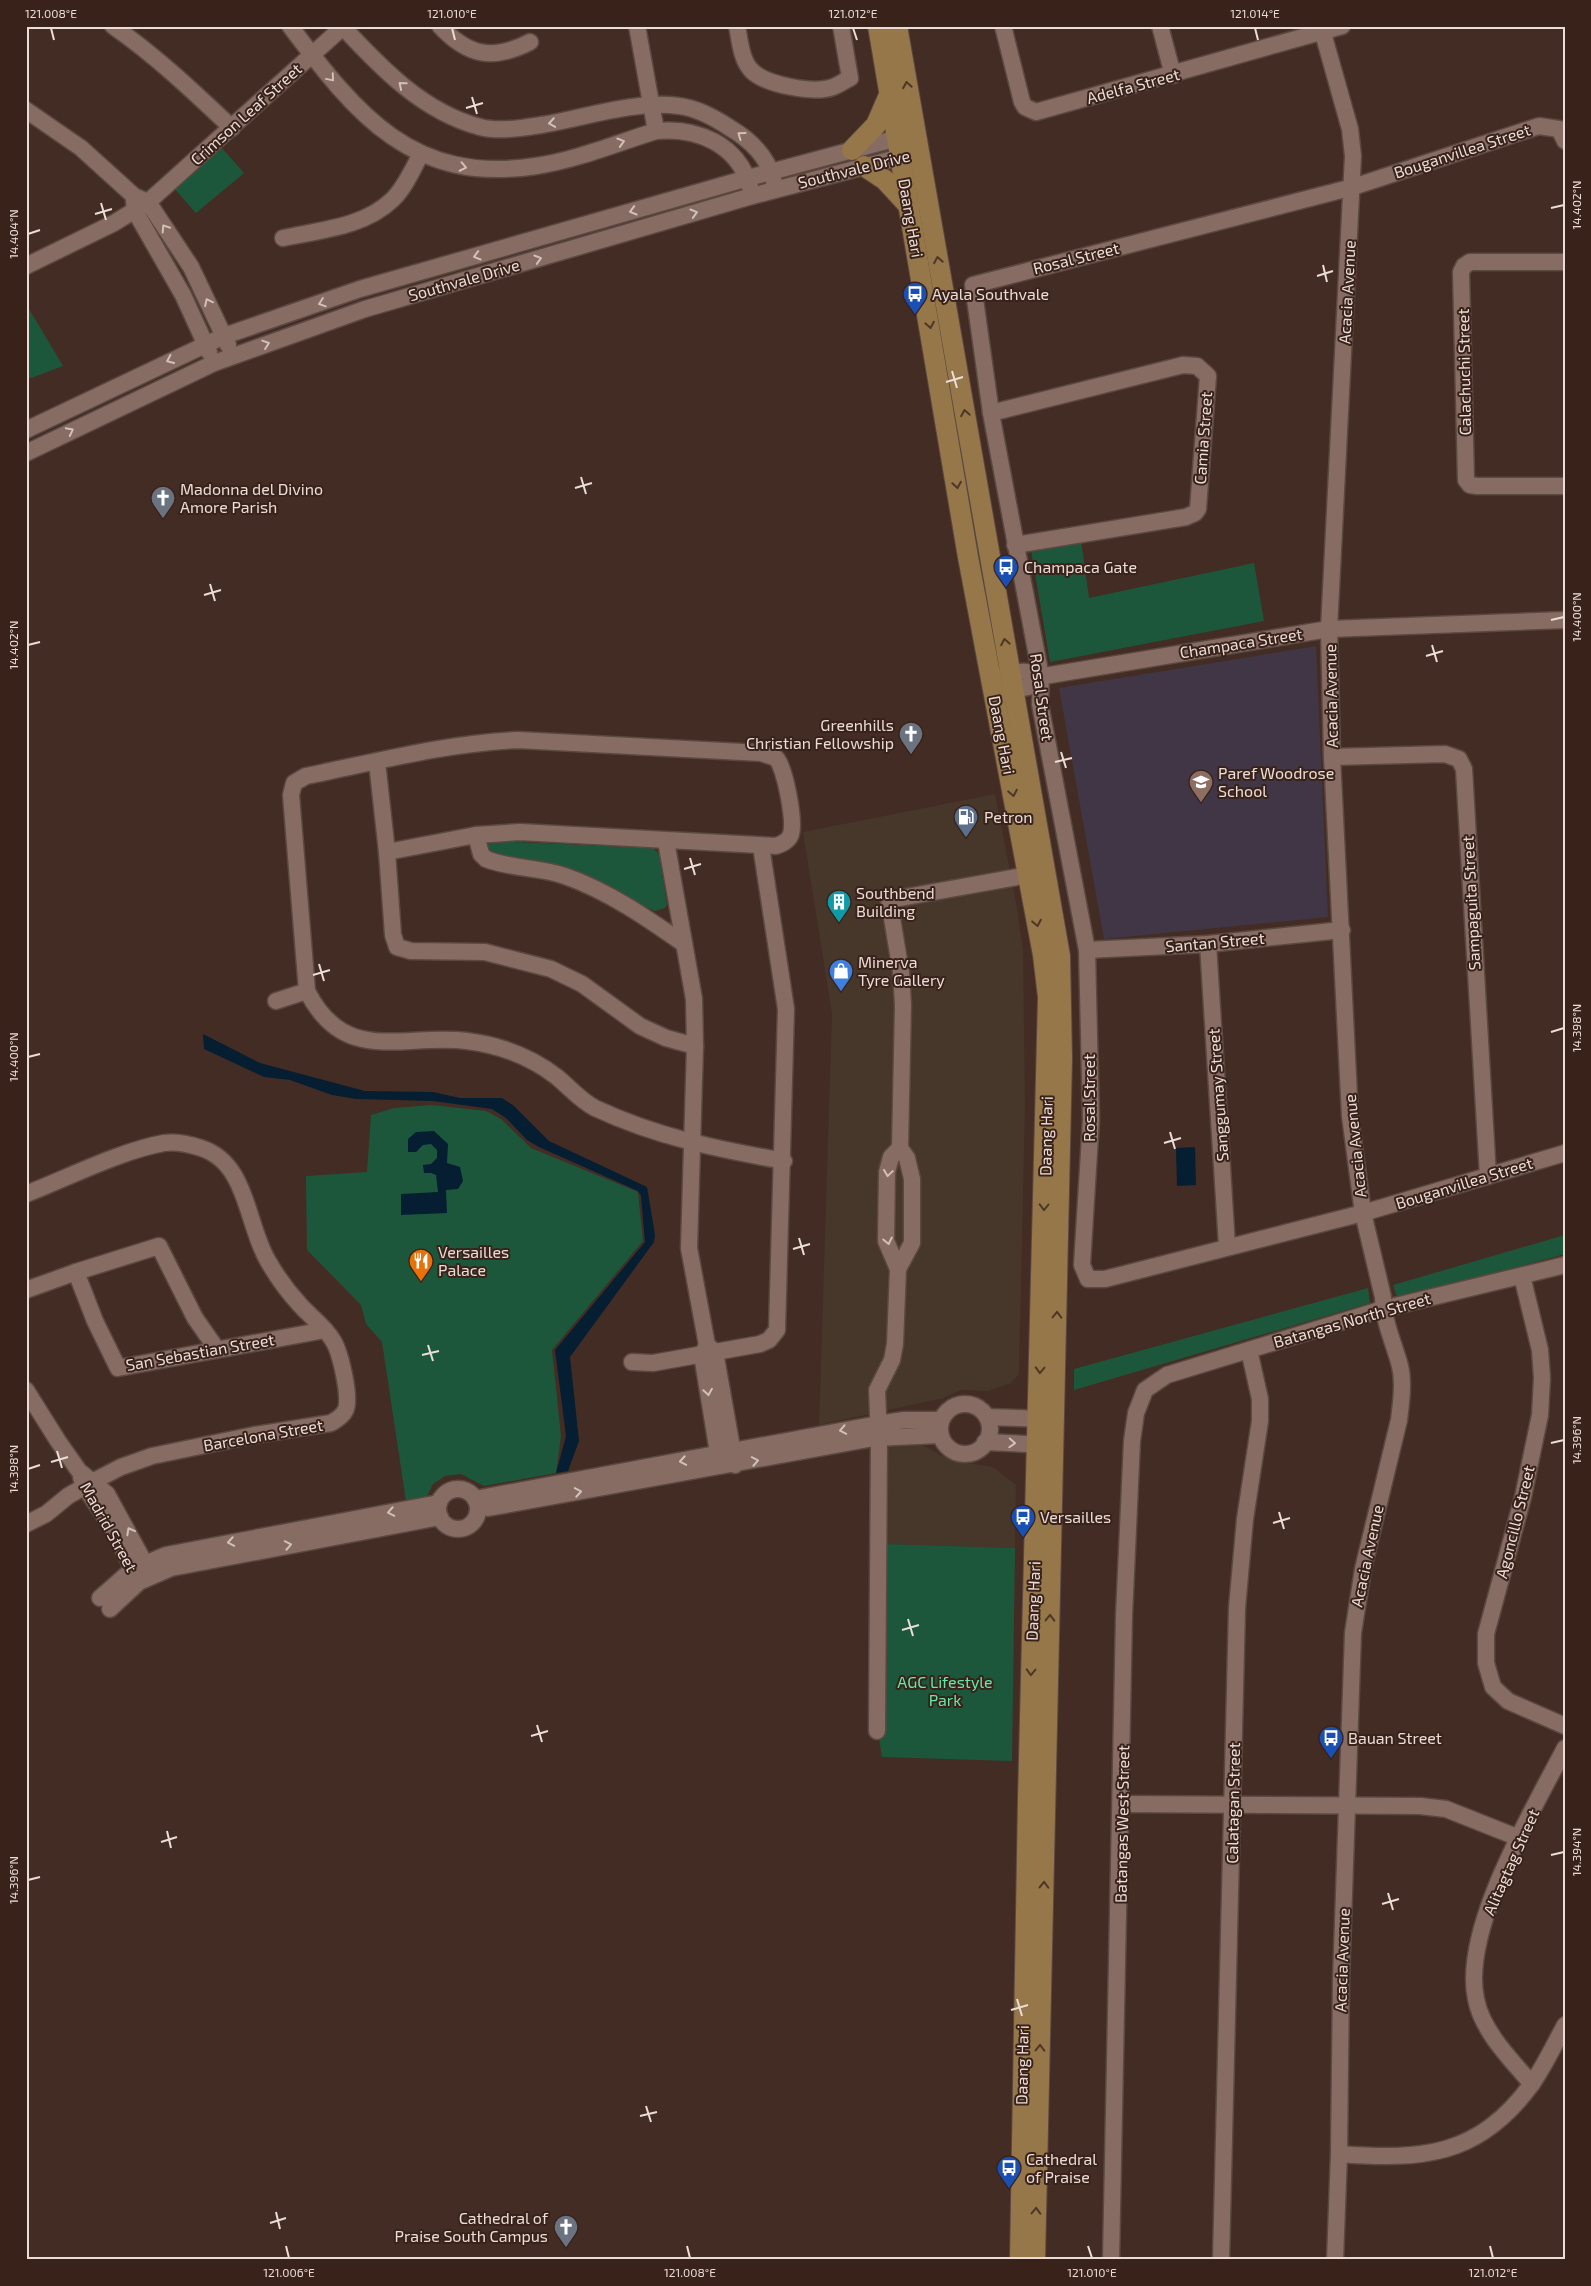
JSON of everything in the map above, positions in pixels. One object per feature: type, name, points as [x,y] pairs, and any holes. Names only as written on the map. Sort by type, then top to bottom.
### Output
[{"type":"main road","name":"Daang Hari","points":[[878,26],[889,93],[908,145],[1018,681],[1059,946],[1062,982],[1062,1058],[1046,1419]]},
{"type":"main road","name":"Daang Hari","points":[[897,26],[908,145],[910,208],[968,557],[1018,681],[1028,875],[1043,955],[1048,997],[1046,1445],[1034,2260]]},
{"type":"main road","points":[[852,150],[876,125],[887,104],[889,93]]},
{"type":"main road","points":[[864,166],[894,188],[910,208]]},
{"type":"main road","name":"Daang Hari","points":[[1020,2260],[1028,1808],[1046,1445]]},
{"type":"street","points":[[113,26],[135,41],[189,87],[232,128]]},
{"type":"street","points":[[290,26],[312,55],[367,119],[390,136],[421,154],[456,166],[477,170],[507,169],[537,166],[656,131],[676,129],[693,132],[711,140],[732,156],[748,178],[752,196]]},
{"type":"street","points":[[440,26],[451,38],[469,51],[488,54],[514,50],[530,42]]},
{"type":"street","points":[[637,26],[656,131]]},
{"type":"street","points":[[737,26],[743,56],[751,70],[760,78],[808,91],[832,88],[850,78],[842,26]]},
{"type":"street","name":"Adelfa Street","points":[[1003,26],[1022,102],[1031,111],[1036,112],[1173,75],[1322,30],[1342,26]]},
{"type":"street","points":[[1160,26],[1173,75]]},
{"type":"street","points":[[343,27],[390,75],[417,98],[450,115],[482,127],[516,128],[650,105],[679,106],[700,111],[721,122],[752,143],[772,172],[776,189]]},
{"type":"street","name":"Crimson Leaf Street","points":[[29,260],[139,203],[232,128],[343,27]]},
{"type":"street","name":"Acacia Avenue","points":[[1322,30],[1350,129],[1353,156],[1353,187],[1333,516],[1329,629],[1332,757],[1350,1116],[1363,1214],[1383,1298],[1383,1309],[1400,1368],[1402,1396],[1399,1420],[1356,1598],[1353,1633],[1341,1980],[1339,2154],[1335,2260]]},
{"type":"street","points":[[26,110],[81,148],[139,203],[191,267],[232,356]]},
{"type":"street","name":"Bouganvillea Street","points":[[1353,187],[1539,126],[1559,129],[1565,141]]},
{"type":"street","name":"Southvale Drive","points":[[26,430],[224,336],[360,289],[852,150],[908,145]]},
{"type":"street","name":"Southvale Drive","points":[[26,453],[232,356],[365,310],[776,189],[864,166],[908,145]]},
{"type":"street","points":[[283,238],[362,220],[379,211],[394,199],[421,154]]},
{"type":"street","name":"Rosal Street","points":[[1353,187],[973,285],[990,412],[1015,545],[1018,681],[1040,704],[1087,950],[1091,1120],[1082,1265],[1088,1279],[1105,1278],[1227,1246],[1363,1214]]},
{"type":"street","points":[[139,203],[214,363]]},
{"type":"street","name":"Calachuchi Street","points":[[1565,262],[1470,262],[1464,266],[1461,272],[1466,480],[1470,484],[1477,486],[1565,486]]},
{"type":"street","name":"Camia Street","points":[[990,412],[1183,365],[1197,366],[1208,376],[1198,509],[1195,514],[1015,545]]},
{"type":"street","name":"Champaca Street","points":[[1018,681],[1329,629],[1565,620]]},
{"type":"street","points":[[387,852],[476,835],[520,832],[776,846],[784,843],[791,835],[792,824],[781,763],[770,754],[518,740],[457,745],[306,776],[294,783],[292,789],[307,990],[317,1010],[334,1025],[353,1037],[373,1041],[466,1041],[497,1047],[535,1062],[592,1107],[636,1126],[692,1144],[784,1161]]},
{"type":"street","name":"Sampaguita Street","points":[[1332,757],[1445,754],[1459,759],[1464,769],[1488,1176]]},
{"type":"street","points":[[377,762],[387,852],[393,935],[397,947],[412,951],[485,952],[551,969],[582,984],[640,1026],[666,1038],[696,1046]]},
{"type":"street","points":[[476,835],[481,854],[486,859],[540,870],[581,882],[651,920],[684,944]]},
{"type":"street","points":[[666,841],[694,999],[696,1046],[689,1248],[726,1460]]},
{"type":"street","points":[[632,1362],[653,1362],[708,1351],[760,1344],[769,1340],[777,1330],[784,1161],[786,1010],[760,846]]},
{"type":"street","points":[[876,1732],[877,1390],[892,1360],[898,1269],[912,1243],[912,1179],[907,1158],[900,1148],[903,1005],[901,972],[889,900],[1028,875]]},
{"type":"street","name":"Santan Street","points":[[1087,950],[1208,944],[1342,930]]},
{"type":"street","name":"Sanggumay Street","points":[[1208,944],[1227,1246]]},
{"type":"street","points":[[276,1001],[307,990]]},
{"type":"street","name":"Barcelona Street","points":[[26,1194],[144,1148],[166,1143],[185,1143],[204,1149],[223,1159],[233,1172],[267,1260],[282,1284],[334,1340],[340,1354],[348,1402],[346,1410],[340,1418],[331,1423],[254,1435],[152,1456],[86,1479],[46,1514],[26,1524]]},
{"type":"street","points":[[898,1269],[886,1241],[886,1207],[887,1172],[891,1157],[900,1148]]},
{"type":"street","name":"Bouganvillea Street","points":[[1363,1214],[1565,1153]]},
{"type":"street","points":[[886,1207],[894,1195],[899,1194],[904,1195],[912,1207]]},
{"type":"street","points":[[886,1207],[894,1220],[899,1221],[908,1217],[912,1207]]},
{"type":"street","points":[[26,1290],[159,1246],[195,1318],[216,1348]]},
{"type":"street","name":"Batangas North Street","points":[[1145,1390],[1167,1375],[1383,1309],[1565,1265]]},
{"type":"street","name":"San Sebastian Street","points":[[76,1272],[94,1321],[118,1368],[216,1348],[325,1330]]},
{"type":"street","name":"Agoncillo Street","points":[[1522,1276],[1540,1350],[1540,1415],[1523,1496],[1486,1634],[1486,1663],[1493,1687],[1508,1701],[1565,1726]]},
{"type":"street","name":"Calatagan Street","points":[[1221,2260],[1237,1608],[1245,1519],[1260,1421],[1260,1398],[1249,1350]]},
{"type":"street","name":"Madrid Street","points":[[26,1390],[58,1442],[86,1479],[107,1494],[142,1572]]},
{"type":"street","name":"Batangas West Street","points":[[1111,2260],[1122,1804],[1124,1616],[1132,1441],[1136,1413],[1145,1390]]},
{"type":"street","points":[[967,1404],[975,1406],[986,1417],[989,1430],[985,1442],[973,1452],[957,1452],[944,1442],[941,1428],[951,1408],[967,1404]]},
{"type":"street","points":[[986,1417],[1046,1419]]},
{"type":"street","points":[[477,1504],[878,1431],[904,1420],[941,1428]]},
{"type":"street","points":[[985,1442],[1046,1445]]},
{"type":"street","points":[[455,1489],[463,1490],[477,1504],[476,1518],[470,1525],[462,1528],[453,1528],[440,1510],[448,1492],[455,1489]]},
{"type":"street","points":[[105,1604],[142,1572],[440,1510]]},
{"type":"street","name":"Alitagtag Street","points":[[1532,2084],[1492,2036],[1476,2000],[1474,1978],[1487,1907],[1519,1838],[1565,1748]]},
{"type":"street","points":[[1122,1804],[1420,1806],[1446,1809],[1519,1838]]},
{"type":"street","points":[[1339,2154],[1388,2158],[1434,2153],[1468,2141],[1497,2122],[1532,2084],[1565,2025]]},
{"type":"shaded area","name":"Paref Woodrose School","points":[[1316,646],[1328,917],[1104,939],[1059,688]]},
{"type":"shaded area","points":[[995,794],[1023,949],[1025,1105],[1019,1374],[1011,1383],[987,1391],[961,1390],[943,1398],[819,1425],[832,1014],[803,832]]},
{"type":"shaded area","points":[[886,1445],[922,1445],[942,1456],[959,1462],[993,1467],[1016,1485],[1015,1548],[885,1544]]},
{"type":"green space","points":[[221,147],[244,173],[196,213],[173,187]]},
{"type":"green space","points":[[26,304],[63,366],[26,380]]},
{"type":"green space","points":[[1081,540],[1089,598],[1254,563],[1264,621],[1050,662],[1031,550]]},
{"type":"green space","points":[[493,841],[653,848],[659,854],[667,904],[665,908],[655,911],[583,875],[562,868],[489,851],[487,845]]},
{"type":"green space","points":[[432,1105],[486,1111],[501,1119],[531,1148],[638,1192],[643,1241],[552,1350],[561,1436],[556,1473],[484,1486],[461,1474],[445,1476],[433,1484],[426,1498],[406,1501],[382,1342],[366,1324],[361,1305],[307,1250],[306,1176],[367,1172],[371,1115],[394,1108]]},
{"type":"green space","points":[[1565,1235],[1565,1254],[1398,1300],[1393,1285]]},
{"type":"green space","points":[[1368,1288],[1370,1303],[1074,1390],[1074,1369]]},
{"type":"green space","name":"AGC Lifestyle Park","points":[[885,1544],[1015,1548],[1012,1761],[882,1757],[876,1719]]},
{"type":"water","points":[[203,1034],[260,1063],[365,1091],[433,1092],[460,1098],[502,1098],[514,1106],[549,1141],[647,1187],[655,1235],[654,1242],[570,1357],[579,1441],[568,1471],[556,1473],[566,1436],[555,1350],[645,1242],[641,1196],[638,1191],[539,1147],[527,1140],[506,1118],[492,1109],[433,1101],[356,1099],[332,1095],[290,1080],[264,1077],[204,1049]]},
{"type":"water","points":[[434,1131],[448,1144],[447,1163],[460,1167],[463,1181],[458,1189],[446,1190],[447,1213],[401,1215],[401,1194],[438,1192],[436,1175],[424,1173],[423,1165],[431,1164],[437,1158],[437,1150],[431,1144],[423,1145],[416,1152],[408,1152],[408,1139],[416,1132]]},
{"type":"water","points":[[1195,1147],[1196,1185],[1177,1186],[1176,1148]]},
{"type":"place","name":"Ayala Southvale","points":[[915,315]]},
{"type":"place","name":"Madonna del Divino Amore Parish","points":[[163,519]]},
{"type":"place","name":"Champaca Gate","points":[[1006,588]]},
{"type":"place","name":"Greenhills Christian Fellowship","points":[[911,755]]},
{"type":"place","name":"Paref Woodrose School","points":[[1201,803]]},
{"type":"place","name":"Petron","points":[[966,838]]},
{"type":"place","name":"Southbend Building","points":[[839,923]]},
{"type":"place","name":"Minerva Tyre Gallery","points":[[841,992]]},
{"type":"place","name":"Versailles Palace","points":[[421,1282]]},
{"type":"place","name":"Versailles","points":[[1023,1538]]},
{"type":"place","name":"Bauan Street","points":[[1331,1759]]},
{"type":"place","name":"Cathedral of Praise","points":[[1009,2189]]},
{"type":"place","name":"Cathedral of Praise South Campus","points":[[566,2248]]}]
